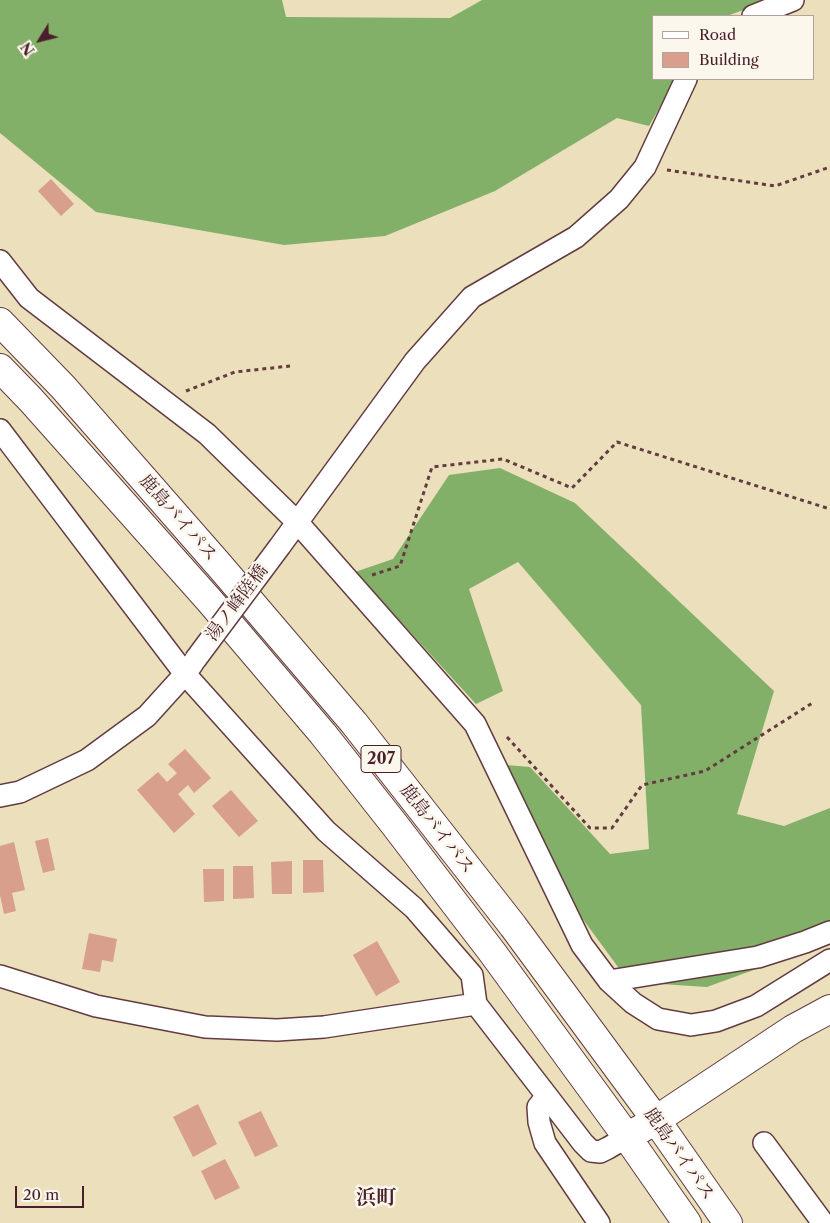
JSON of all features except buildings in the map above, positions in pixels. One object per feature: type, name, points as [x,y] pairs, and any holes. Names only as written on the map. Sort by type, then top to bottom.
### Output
[{"type":"main road","name":"鹿島バイパス","points":[[0,322],[63,387],[219,564],[354,723],[513,926],[656,1120],[728,1223]]},
{"type":"main road","name":"鹿島バイパス","points":[[0,368],[31,400],[209,600],[322,734],[492,952],[627,1137],[687,1223]]},
{"type":"main road","points":[[627,1137],[794,1029],[830,1009]]},
{"type":"street","points":[[756,15],[793,0]]},
{"type":"street","name":"湯ノ峰陸橋","points":[[0,796],[20,792],[88,760],[148,716],[190,667],[298,523],[415,361],[472,297],[576,237],[619,199],[645,167],[686,80]]},
{"type":"street","points":[[0,261],[29,298],[207,434],[298,523],[475,724],[582,945],[609,981],[633,1003],[658,1019],[691,1025],[716,1021],[756,1006],[830,960]]},
{"type":"street","points":[[0,430],[190,667],[326,831],[414,908],[472,975],[476,1004],[583,1142],[591,1150],[600,1152],[627,1137]]},
{"type":"street","points":[[609,981],[758,958],[830,932]]},
{"type":"street","points":[[0,976],[96,1006],[205,1027],[277,1030],[324,1027],[476,1004]]},
{"type":"street","points":[[547,1096],[538,1107],[539,1122],[545,1142],[599,1223]]},
{"type":"street","points":[[764,1143],[823,1223]]},
{"type":"path","points":[[645,167],[775,186],[830,167]]},
{"type":"path","points":[[162,400],[235,372],[290,366]]},
{"type":"path","points":[[350,582],[400,566],[432,467],[503,459],[572,488],[617,442],[830,509]]},
{"type":"path","points":[[475,724],[496,724],[590,828],[612,828],[642,785],[705,771],[814,702]]},
{"type":"green space","points":[[0,0],[282,0],[286,17],[450,18],[482,0],[770,0],[730,15],[652,15],[652,80],[675,80],[649,126],[617,118],[495,191],[385,236],[284,245],[96,212],[0,133]]},
{"type":"green space","points":[[500,468],[575,503],[774,691],[737,814],[784,826],[830,808],[830,942],[707,987],[629,982],[582,918],[506,765],[530,767],[610,854],[649,849],[641,705],[518,562],[469,589],[503,691],[476,704],[355,572],[393,559],[449,475]]},
{"type":"district","name":"浜町","points":[[376,1198]]}]
